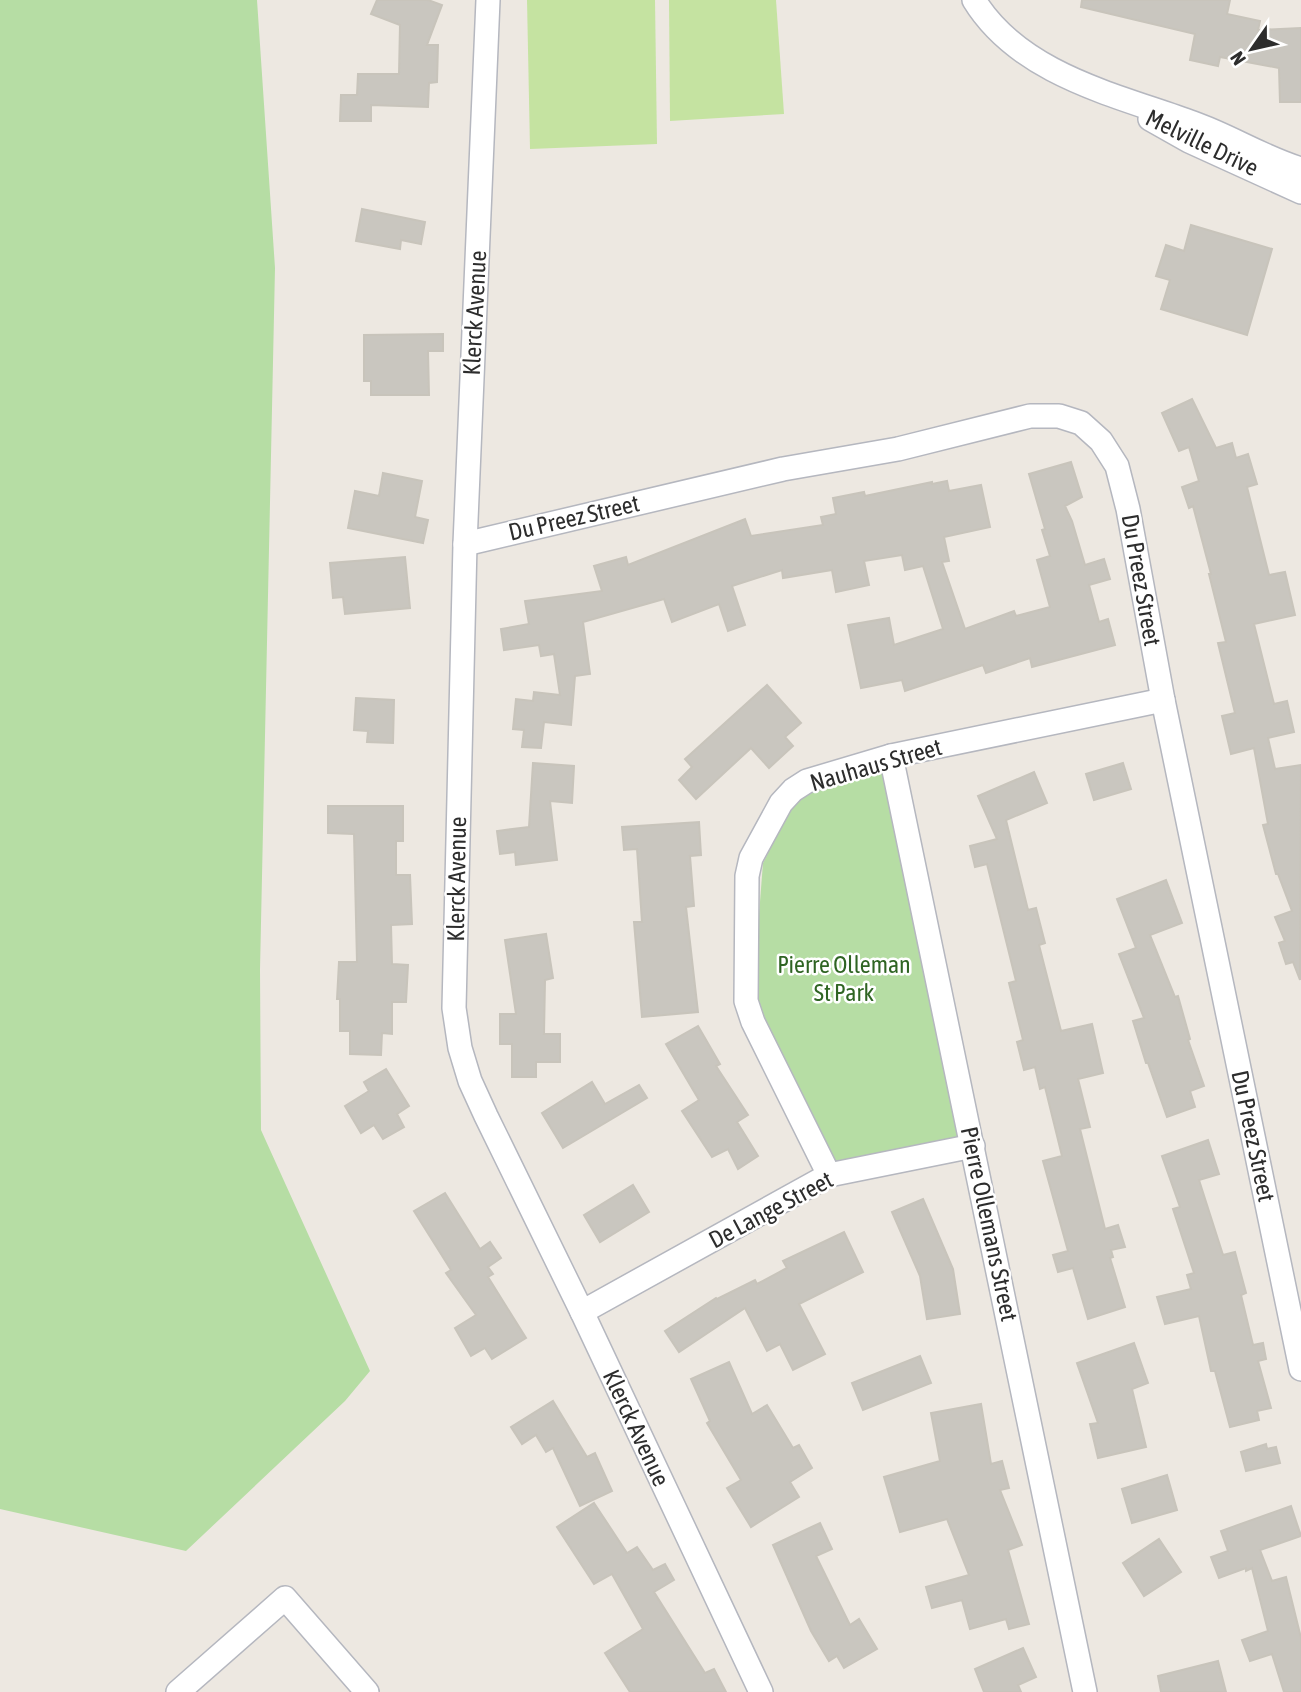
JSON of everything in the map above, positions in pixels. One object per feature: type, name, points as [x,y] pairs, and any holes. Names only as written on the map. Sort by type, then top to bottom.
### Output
[{"type":"street","name":"Klerck Avenue","points":[[488,0],[465,544],[454,1009],[460,1048],[470,1081],[761,1692]]},
{"type":"street","name":"Melville Drive","points":[[975,0],[1009,41],[1055,71],[1104,93],[1189,141],[1301,192]]},
{"type":"street","name":"Melville Drive","points":[[1104,93],[1195,123],[1301,169]]},
{"type":"street","name":"Du Preez Street","points":[[465,544],[783,470],[898,449],[1030,416],[1059,416],[1081,423],[1101,441],[1117,466],[1128,509],[1163,700],[1295,1302],[1301,1369]]},
{"type":"street","name":"Nauhaus Street","points":[[829,1175],[753,1022],[746,1001],[747,876],[751,858],[781,803],[793,790],[807,781],[891,756],[1163,700]]},
{"type":"street","name":"Pierre Ollemans Street","points":[[891,756],[1085,1692]]},
{"type":"street","name":"De Lange Street","points":[[582,1312],[829,1175],[973,1146]]},
{"type":"street","points":[[178,1692],[285,1598],[368,1692]]},
{"type":"green space","points":[[0,0],[257,0],[275,268],[260,970],[261,1130],[370,1371],[345,1401],[186,1551],[0,1509]]},
{"type":"green space","points":[[527,0],[655,0],[657,144],[530,149]]},
{"type":"green space","points":[[669,0],[776,0],[784,114],[670,121]]},
{"type":"green space","name":"Pierre Olleman St Park","points":[[892,763],[970,1140],[833,1166],[753,992],[763,863],[797,796]]},
{"type":"building","points":[[377,0],[428,0],[442,5],[427,45],[438,45],[437,82],[429,83],[428,107],[371,105],[371,121],[340,121],[341,95],[357,95],[358,74],[399,74],[400,25],[371,14]]},
{"type":"building","points":[[1082,0],[1230,0],[1227,14],[1260,21],[1258,30],[1301,28],[1301,102],[1280,102],[1279,68],[1220,57],[1218,66],[1190,60],[1195,34],[1081,7]]},
{"type":"building","points":[[362,209],[425,222],[421,244],[401,240],[400,249],[356,241]]},
{"type":"building","points":[[1191,225],[1272,249],[1247,335],[1161,309],[1170,280],[1156,276],[1166,245],[1184,251]]},
{"type":"building","points":[[443,334],[443,351],[428,351],[429,395],[371,395],[371,381],[364,381],[364,335]]},
{"type":"building","points":[[1192,399],[1216,448],[1232,443],[1236,458],[1248,454],[1257,484],[1247,487],[1269,575],[1285,572],[1295,615],[1254,624],[1274,704],[1287,701],[1294,732],[1268,738],[1275,769],[1301,765],[1300,980],[1293,962],[1286,964],[1279,943],[1285,941],[1275,917],[1292,911],[1276,874],[1263,825],[1268,824],[1254,748],[1231,754],[1222,716],[1235,713],[1218,643],[1226,642],[1193,506],[1189,508],[1182,487],[1199,481],[1189,447],[1179,451],[1162,413]]},
{"type":"building","points":[[1071,462],[1082,497],[1065,506],[1085,565],[1104,559],[1110,579],[1089,585],[1099,622],[1108,619],[1115,645],[1032,667],[1030,658],[986,673],[983,665],[905,691],[902,680],[861,688],[848,625],[889,618],[894,645],[943,629],[923,566],[905,570],[902,555],[864,561],[869,585],[836,592],[832,570],[783,578],[782,570],[732,586],[745,625],[728,631],[719,604],[672,622],[664,599],[583,622],[590,674],[575,676],[571,725],[544,722],[541,748],[522,747],[524,730],[513,729],[516,699],[533,701],[534,692],[560,695],[554,654],[541,656],[539,645],[504,650],[501,629],[529,624],[525,601],[602,591],[594,566],[626,557],[628,565],[745,519],[751,536],[823,525],[821,517],[836,514],[833,498],[864,492],[865,496],[932,482],[947,481],[949,491],[981,485],[990,527],[944,537],[949,561],[942,562],[965,629],[1014,611],[1016,616],[1050,607],[1037,560],[1050,556],[1029,474]]},
{"type":"building","points":[[383,473],[422,481],[415,517],[428,520],[423,543],[348,528],[355,491],[379,496]]},
{"type":"building","points":[[405,557],[410,608],[345,614],[343,597],[333,598],[330,563]]},
{"type":"building","points":[[767,685],[801,723],[785,737],[793,746],[769,768],[751,748],[696,799],[679,780],[692,767],[685,759]]},
{"type":"building","points":[[356,698],[394,700],[393,743],[367,742],[368,731],[354,730]]},
{"type":"building","points":[[533,763],[574,766],[572,803],[550,801],[557,860],[516,865],[515,852],[500,854],[497,831],[529,827]]},
{"type":"building","points":[[1123,763],[1131,789],[1094,800],[1086,774]]},
{"type":"building","points":[[1034,772],[1047,803],[1006,820],[1028,910],[1036,908],[1045,943],[1039,945],[1061,1031],[1092,1024],[1103,1073],[1078,1079],[1090,1127],[1080,1129],[1105,1229],[1118,1225],[1125,1247],[1111,1250],[1113,1257],[1110,1258],[1125,1307],[1088,1319],[1073,1268],[1058,1272],[1053,1255],[1068,1251],[1043,1161],[1062,1156],[1045,1087],[1040,1089],[1035,1067],[1024,1070],[1017,1042],[1023,1040],[1009,983],[1016,981],[987,864],[975,867],[970,846],[997,839],[978,796]]},
{"type":"building","points":[[328,806],[403,806],[403,841],[396,841],[396,875],[410,875],[412,924],[391,925],[392,964],[408,965],[406,1002],[392,1002],[392,1034],[382,1033],[381,1055],[350,1054],[350,1031],[340,1031],[340,999],[337,999],[339,962],[357,962],[354,834],[328,833]]},
{"type":"building","points":[[699,822],[701,855],[690,856],[694,906],[686,907],[698,1012],[642,1017],[634,922],[642,922],[637,849],[624,850],[622,827]]},
{"type":"building","points":[[1166,880],[1182,923],[1150,935],[1175,997],[1178,996],[1190,1039],[1188,1040],[1204,1086],[1190,1091],[1195,1107],[1167,1117],[1133,1021],[1144,1018],[1119,954],[1136,948],[1117,899]]},
{"type":"building","points":[[546,934],[553,978],[545,980],[544,1034],[560,1034],[560,1062],[536,1062],[536,1077],[512,1077],[512,1044],[500,1044],[500,1014],[516,1014],[505,940]]},
{"type":"building","points":[[698,1026],[720,1064],[716,1066],[748,1115],[737,1122],[758,1156],[738,1169],[728,1149],[712,1157],[682,1111],[699,1100],[666,1044]]},
{"type":"building","points":[[386,1069],[409,1106],[397,1114],[404,1127],[383,1139],[374,1125],[361,1133],[345,1106],[369,1091],[364,1082]]},
{"type":"building","points":[[592,1082],[605,1104],[639,1085],[647,1098],[563,1148],[542,1113]]},
{"type":"building","points":[[1208,1140],[1219,1174],[1199,1180],[1223,1255],[1235,1252],[1246,1293],[1241,1295],[1253,1345],[1263,1343],[1266,1359],[1258,1361],[1271,1408],[1257,1411],[1259,1420],[1230,1427],[1215,1371],[1211,1371],[1199,1316],[1165,1324],[1157,1297],[1191,1289],[1187,1275],[1194,1273],[1173,1209],[1180,1207],[1162,1156]]},
{"type":"building","points":[[633,1185],[649,1212],[600,1242],[584,1215]]},
{"type":"building","points":[[445,1193],[480,1249],[490,1242],[501,1258],[488,1267],[493,1274],[488,1277],[526,1338],[492,1359],[485,1348],[471,1356],[455,1328],[476,1315],[446,1273],[451,1270],[414,1211]]},
{"type":"building","points":[[923,1199],[953,1269],[960,1314],[927,1319],[920,1276],[892,1212]]},
{"type":"building","points":[[844,1232],[863,1272],[799,1304],[825,1354],[793,1370],[780,1344],[767,1351],[745,1308],[679,1352],[665,1331],[716,1298],[755,1280],[757,1284],[787,1268],[783,1261]]},
{"type":"building","points":[[1134,1343],[1148,1383],[1132,1389],[1146,1447],[1098,1458],[1090,1424],[1098,1423],[1077,1363]]},
{"type":"building","points":[[920,1356],[931,1383],[863,1410],[852,1383]]},
{"type":"building","points":[[729,1362],[752,1414],[767,1405],[793,1448],[799,1445],[812,1468],[790,1482],[799,1497],[751,1527],[727,1488],[741,1480],[707,1423],[710,1421],[691,1379]]},
{"type":"building","points":[[553,1401],[587,1457],[595,1453],[612,1491],[580,1506],[553,1448],[546,1452],[536,1435],[522,1444],[511,1427]]},
{"type":"building","points":[[981,1404],[991,1464],[1002,1461],[1009,1488],[1000,1490],[1022,1545],[1008,1550],[1029,1624],[1009,1629],[1006,1619],[970,1629],[962,1600],[932,1608],[926,1587],[969,1575],[947,1519],[900,1532],[884,1477],[940,1461],[931,1413]]},
{"type":"building","points":[[1266,1444],[1267,1449],[1276,1447],[1280,1463],[1246,1471],[1241,1452]]},
{"type":"building","points":[[1167,1475],[1177,1510],[1132,1523],[1122,1489]]},
{"type":"building","points":[[594,1503],[627,1553],[637,1547],[653,1570],[665,1564],[674,1580],[654,1592],[705,1673],[714,1669],[726,1692],[630,1692],[605,1653],[643,1629],[612,1574],[594,1584],[557,1527]]},
{"type":"building","points":[[1291,1506],[1301,1536],[1260,1550],[1272,1581],[1286,1577],[1301,1638],[1301,1692],[1284,1692],[1272,1654],[1250,1661],[1242,1640],[1268,1631],[1252,1568],[1219,1578],[1211,1557],[1228,1551],[1221,1531]]},
{"type":"building","points":[[820,1523],[832,1549],[816,1556],[850,1625],[859,1619],[877,1649],[844,1668],[837,1656],[829,1661],[811,1631],[773,1545]]},
{"type":"building","points":[[1159,1539],[1181,1572],[1144,1596],[1123,1563]]},
{"type":"building","points":[[1023,1648],[1036,1677],[1018,1685],[1021,1692],[984,1692],[975,1669]]},
{"type":"building","points":[[1218,1661],[1226,1692],[1161,1692],[1158,1676]]}]
